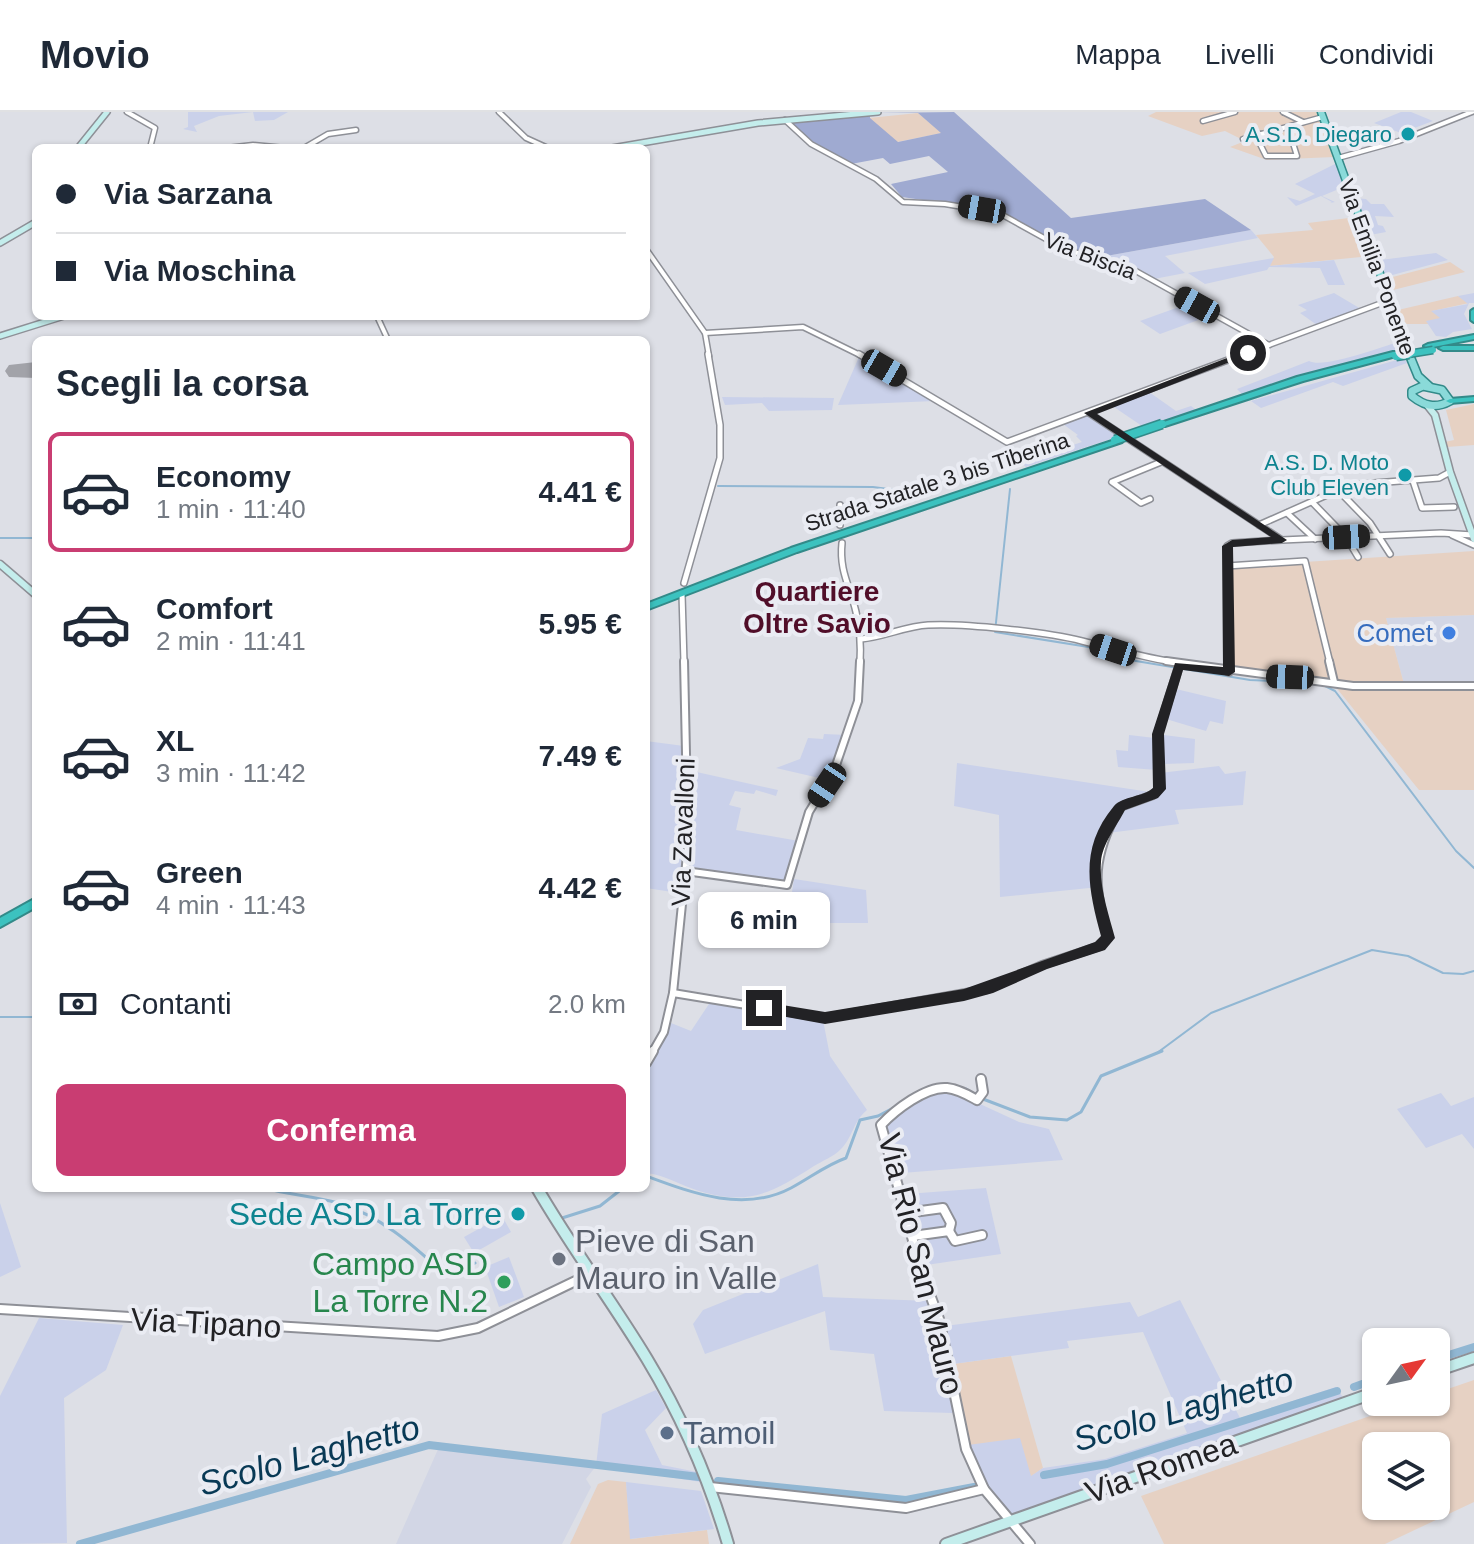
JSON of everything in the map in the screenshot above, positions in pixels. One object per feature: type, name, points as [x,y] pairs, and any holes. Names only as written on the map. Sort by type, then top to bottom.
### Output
[{"type":"highway","points":[[1474,311],[1474,320]]},
{"type":"highway","points":[[1430,348],[1474,338]]},
{"type":"highway","points":[[1430,348],[1474,348]]},
{"type":"highway","name":"Strada Statale 3 bis Tiberina","points":[[650,603],[794,550],[1117,441],[1303,381],[1430,348]]},
{"type":"highway","points":[[1450,399],[1474,399]]},
{"type":"highway","points":[[0,920],[32,901]]},
{"type":"main road","points":[[81,144],[107,112]]},
{"type":"main road","points":[[637,144],[785,120],[878,112]]},
{"type":"main road","name":"Via Emilia Ponente","points":[[1317,119],[1338,158],[1418,376],[1417,387]]},
{"type":"main road","points":[[0,243],[32,226]]},
{"type":"main road","points":[[0,336],[51,320]]},
{"type":"main road","name":"Via Emilia Ponente","points":[[1418,376],[1429,386],[1442,390],[1450,399]]},
{"type":"main road","points":[[1429,386],[1417,387],[1412,391],[1412,396],[1427,405],[1435,415],[1472,533]]},
{"type":"main road","points":[[1435,415],[1439,406],[1450,399]]},
{"type":"main road","points":[[1427,405],[1439,406]]},
{"type":"main road","points":[[0,564],[32,592]]},
{"type":"main road","points":[[539,1192],[662,1385],[684,1425],[710,1487],[728,1544]]},
{"type":"main road","points":[[1450,1366],[1474,1358]]},
{"type":"main road","name":"Via Romea","points":[[946,1544],[1362,1397]]},
{"type":"street","points":[[127,112],[155,128],[151,144]]},
{"type":"street","points":[[499,112],[526,138],[539,144]]},
{"type":"street","points":[[1203,121],[1235,112]]},
{"type":"street","points":[[1283,112],[1317,119]]},
{"type":"street","points":[[1338,158],[1399,141],[1471,112]]},
{"type":"street","points":[[1243,139],[1317,119]]},
{"type":"street","name":"Via Biscia","points":[[785,120],[808,142],[889,186],[903,202],[945,204],[999,213],[1064,249],[1134,270],[1269,345]]},
{"type":"street","points":[[311,144],[328,134],[356,130]]},
{"type":"street","points":[[1259,135],[1292,140],[1297,156],[1266,156],[1259,135]]},
{"type":"street","points":[[650,255],[705,333],[720,425],[720,458],[684,583]]},
{"type":"street","points":[[705,333],[803,327],[844,345],[1007,442],[1390,300]]},
{"type":"street","points":[[1089,413],[1282,540]]},
{"type":"street","points":[[1150,499],[1141,503],[1112,482],[1161,462]]},
{"type":"street","points":[[1438,479],[1453,480]]},
{"type":"street","points":[[1361,484],[1453,480]]},
{"type":"street","points":[[1413,481],[1422,508],[1454,507]]},
{"type":"street","points":[[1259,525],[1338,490],[1378,535],[1390,554]]},
{"type":"street","points":[[1312,502],[1346,537],[1358,557]]},
{"type":"street","points":[[840,505],[840,525]]},
{"type":"street","points":[[1287,513],[1315,539]]},
{"type":"street","points":[[1461,535],[1472,533]]},
{"type":"street","points":[[1229,672],[1227,546],[1232,543],[1472,533]]},
{"type":"street","points":[[685,871],[781,887],[787,885],[809,812],[834,771],[854,717],[861,639],[856,611],[840,563],[842,543]]},
{"type":"street","points":[[1227,566],[1305,561],[1334,682]]},
{"type":"street","name":"Via Zavalloni","points":[[650,1056],[664,1032],[673,993],[685,871],[689,800],[680,619],[682,594]]},
{"type":"street","points":[[861,639],[883,637],[926,625],[996,629],[1080,640],[1178,668],[1380,687],[1474,686]]},
{"type":"street","points":[[673,993],[825,1018],[988,989],[1042,965],[1100,946],[1108,938],[1096,885],[1094,862],[1098,847],[1120,807],[1153,795],[1159,789],[1158,734],[1178,668]]},
{"type":"street","name":"Via Rio San Mauro","points":[[981,1079],[980,1096],[941,1088],[887,1116],[881,1125],[939,1319],[966,1449],[984,1489],[1030,1544]]},
{"type":"street","points":[[906,1213],[943,1208],[955,1241],[982,1235]]},
{"type":"street","points":[[913,1236],[949,1231]]},
{"type":"street","name":"Via Tipano","points":[[0,1309],[438,1336],[478,1328],[590,1274]]},
{"type":"street","points":[[710,1487],[906,1508],[984,1489]]},
{"type":"shaded area","points":[[188,112],[253,112],[219,116],[194,126],[197,132],[183,129],[188,127]]},
{"type":"shaded area","points":[[253,112],[288,112],[274,120],[255,121]]},
{"type":"shaded area","points":[[954,112],[1071,218],[1205,199],[1251,230],[1095,258],[1035,232],[1004,212],[902,197],[891,184],[948,172],[929,156],[890,164],[883,158],[851,164],[804,138],[789,122],[870,114],[870,118],[898,142],[941,133],[918,113],[876,113]]},
{"type":"shaded area","points":[[1156,112],[1318,112],[1334,157],[1267,160],[1230,147],[1245,141],[1225,131],[1202,136],[1148,116]]},
{"type":"shaded area","points":[[1401,112],[1411,112],[1433,121],[1401,133],[1374,123]]},
{"type":"shaded area","points":[[918,113],[942,133],[897,142],[869,118]]},
{"type":"shaded area","points":[[1337,163],[1346,186],[1322,196],[1335,202],[1330,203],[1321,196],[1296,206],[1287,197],[1300,201],[1315,194],[1295,184]]},
{"type":"shaded area","points":[[1354,198],[1366,199],[1371,204],[1384,204],[1394,217],[1375,216],[1378,225],[1383,226],[1386,232],[1370,235]]},
{"type":"shaded area","points":[[1357,217],[1371,256],[1269,266],[1274,257],[1256,235],[1313,230],[1308,223]]},
{"type":"shaded area","points":[[1251,230],[1258,238],[1165,256],[1185,273],[1154,279],[1095,258]]},
{"type":"shaded area","points":[[1436,253],[1448,260],[1385,277],[1380,260]]},
{"type":"shaded area","points":[[1274,258],[1270,266],[1334,260],[1345,285],[1328,285],[1320,268],[1269,267],[1205,284],[1188,273]]},
{"type":"shaded area","points":[[1450,262],[1465,272],[1389,291],[1385,279]]},
{"type":"shaded area","points":[[1334,293],[1361,309],[1317,325],[1300,313],[1307,310],[1298,305]]},
{"type":"shaded area","points":[[1474,293],[1474,303],[1469,303],[1464,314],[1472,329],[1453,332],[1446,337],[1436,336],[1426,321],[1440,318],[1431,311],[1468,304],[1458,296]]},
{"type":"shaded area","points":[[1458,296],[1469,303],[1432,311],[1441,318],[1428,324],[1402,324],[1398,310]]},
{"type":"shaded area","points":[[1190,303],[1212,315],[1160,334],[1140,321]]},
{"type":"shaded area","points":[[1399,342],[1402,349],[1291,377],[1243,395],[1237,389],[1309,361],[1339,360]]},
{"type":"shaded area","points":[[859,357],[935,401],[838,405]]},
{"type":"shaded area","points":[[1404,358],[1407,363],[1343,386],[1333,382],[1261,408],[1251,401]]},
{"type":"shaded area","points":[[1149,392],[1176,411],[1191,406],[1196,410],[1145,428],[1111,405]]},
{"type":"shaded area","points":[[722,397],[834,398],[832,410],[769,411],[762,403],[725,405]]},
{"type":"shaded area","points":[[1474,404],[1474,445],[1447,447],[1445,442],[1454,440],[1446,410]]},
{"type":"shaded area","points":[[1088,414],[1120,436],[1026,467],[1021,462],[1082,442],[1063,424]]},
{"type":"shaded area","points":[[1474,551],[1474,615],[1386,618],[1404,684],[1474,681],[1474,790],[1419,790],[1330,680],[1223,673],[1226,567]]},
{"type":"shaded area","points":[[1474,615],[1474,681],[1404,684],[1386,618]]},
{"type":"shaded area","points":[[1176,689],[1226,701],[1223,724],[1210,721],[1206,731],[1166,719]]},
{"type":"shaded area","points":[[824,734],[847,735],[828,780],[776,768],[800,759],[808,738],[823,739]]},
{"type":"shaded area","points":[[1129,735],[1155,738],[1157,770],[1118,767],[1116,750],[1128,751]]},
{"type":"shaded area","points":[[1164,735],[1195,739],[1194,763],[1164,764]]},
{"type":"shaded area","points":[[650,742],[684,746],[685,815],[679,893],[650,889]]},
{"type":"shaded area","points":[[957,763],[1150,792],[1156,790],[1160,773],[1219,766],[1225,774],[1246,771],[1243,805],[1175,810],[1179,824],[1108,833],[1100,850],[1099,887],[1000,897],[999,815],[954,806]]},
{"type":"shaded area","points":[[692,771],[778,790],[776,796],[756,790],[754,794],[735,791],[729,805],[741,808],[736,830],[799,841],[786,885],[688,870]]},
{"type":"shaded area","points":[[794,879],[866,890],[868,923],[709,923],[708,906],[790,905]]},
{"type":"shaded area","points":[[711,1001],[823,1020],[830,1056],[867,1110],[837,1152],[760,1194],[746,1197],[717,1195],[650,1174],[650,1062],[671,1023],[691,1031]]},
{"type":"shaded area","points":[[954,1092],[1019,1122],[1049,1129],[1063,1160],[902,1173],[887,1127],[889,1119],[932,1095]]},
{"type":"shaded area","points":[[1441,1093],[1451,1106],[1474,1097],[1474,1149],[1462,1134],[1426,1148],[1397,1109]]},
{"type":"shaded area","points":[[986,1188],[1001,1254],[926,1265],[907,1194]]},
{"type":"shaded area","points":[[0,1203],[21,1267],[0,1277]]},
{"type":"shaded area","points":[[502,1216],[511,1232],[474,1253],[464,1237]]},
{"type":"shaded area","name":"Campo ASD La Torre N.2","points":[[509,1257],[524,1297],[499,1307],[485,1267]]},
{"type":"shaded area","points":[[818,1264],[823,1297],[930,1301],[938,1324],[953,1413],[884,1411],[874,1354],[830,1350],[825,1311],[705,1354],[693,1324],[703,1310]]},
{"type":"shaded area","points":[[1180,1300],[1240,1418],[1336,1387],[1344,1399],[1017,1514],[1008,1513],[985,1483],[968,1445],[1020,1438],[1031,1476],[1043,1468],[1105,1459],[1187,1433],[1143,1332],[1067,1341],[1069,1348],[953,1364],[945,1326],[1130,1302],[1138,1317]]},
{"type":"shaded area","points":[[39,1318],[123,1325],[106,1370],[64,1398],[67,1543],[0,1544],[0,1396]]},
{"type":"shaded area","points":[[1011,1356],[1043,1468],[1030,1477],[968,1445],[953,1364]]},
{"type":"shaded area","points":[[1474,1380],[1474,1502],[1450,1513],[1450,1432],[1362,1432],[1362,1520],[1436,1520],[1385,1544],[1164,1544],[1141,1496],[1370,1416],[1450,1416],[1450,1388]]},
{"type":"shaded area","points":[[656,1390],[666,1408],[645,1430],[662,1465],[697,1472],[701,1482],[596,1466],[602,1414]]},
{"type":"shaded area","points":[[439,1447],[596,1466],[586,1479],[591,1487],[562,1544],[396,1544]]},
{"type":"shaded area","points":[[608,1480],[626,1482],[631,1539],[707,1530],[709,1544],[570,1544],[598,1484]]},
{"type":"shaded area","points":[[626,1482],[701,1491],[714,1529],[630,1539]]},
{"type":"waterway","points":[[718,486],[873,487],[927,494]]},
{"type":"waterway","points":[[1010,489],[995,632],[1101,649],[1130,660],[1250,680],[1313,683]]},
{"type":"waterway","points":[[0,538],[32,538]]},
{"type":"waterway","points":[[1323,685],[1335,691],[1456,851],[1474,868]]},
{"type":"waterway","points":[[1157,1053],[1211,1013],[1372,950],[1408,956],[1443,973],[1474,971]]},
{"type":"waterway","points":[[0,1017],[32,1017]]},
{"type":"waterway","points":[[983,1099],[1030,1117],[1067,1120],[1081,1112],[1101,1076],[1162,1051]]},
{"type":"waterway","points":[[966,1089],[977,1096]]},
{"type":"waterway","points":[[650,1177],[718,1198],[737,1200],[773,1195],[846,1158],[860,1120],[878,1116],[897,1106]]},
{"type":"waterway","points":[[284,1192],[338,1203],[367,1215],[407,1241],[442,1272],[461,1270],[475,1263]]},
{"type":"waterway","points":[[562,1218],[600,1206],[618,1192]]},
{"type":"waterway","name":"Scolo Laghetto","points":[[1450,1355],[1474,1347]]},
{"type":"waterway","name":"Scolo Laghetto","points":[[1354,1387],[1362,1384]]},
{"type":"waterway","name":"Scolo Laghetto","points":[[1044,1475],[1107,1464],[1337,1391]]},
{"type":"waterway","name":"Scolo Laghetto","points":[[80,1544],[429,1445],[699,1477]]},
{"type":"waterway","name":"Scolo Laghetto","points":[[718,1481],[906,1500],[974,1487]]},
{"type":"runway","points":[[19,371],[32,370]]},
{"type":"place","name":"A.S.D. Diegaro","points":[[1408,134]]},
{"type":"place","name":"A.S. D. Moto Club Eleven","points":[[1405,475]]},
{"type":"place","name":"Comet","points":[[1449,633]]},
{"type":"place","name":"Sede ASD La Torre","points":[[518,1214]]},
{"type":"place","name":"Pieve di San Mauro in Valle","points":[[559,1259]]},
{"type":"place","name":"Campo ASD La Torre N.2","points":[[504,1282]]},
{"type":"place","name":"Tamoil","points":[[667,1433]]},
{"type":"district","name":"Quartiere Oltre Savio","points":[[817,607]]},
{"type":"route","points":[[764,1008],[825,1018],[964,995],[988,989],[1042,965],[1100,946],[1108,938],[1100,908],[1094,862],[1098,847],[1120,807],[1153,795],[1159,789],[1158,734],[1179,666],[1229,672],[1227,546],[1232,543],[1282,540],[1089,413],[1248,353]]}]
